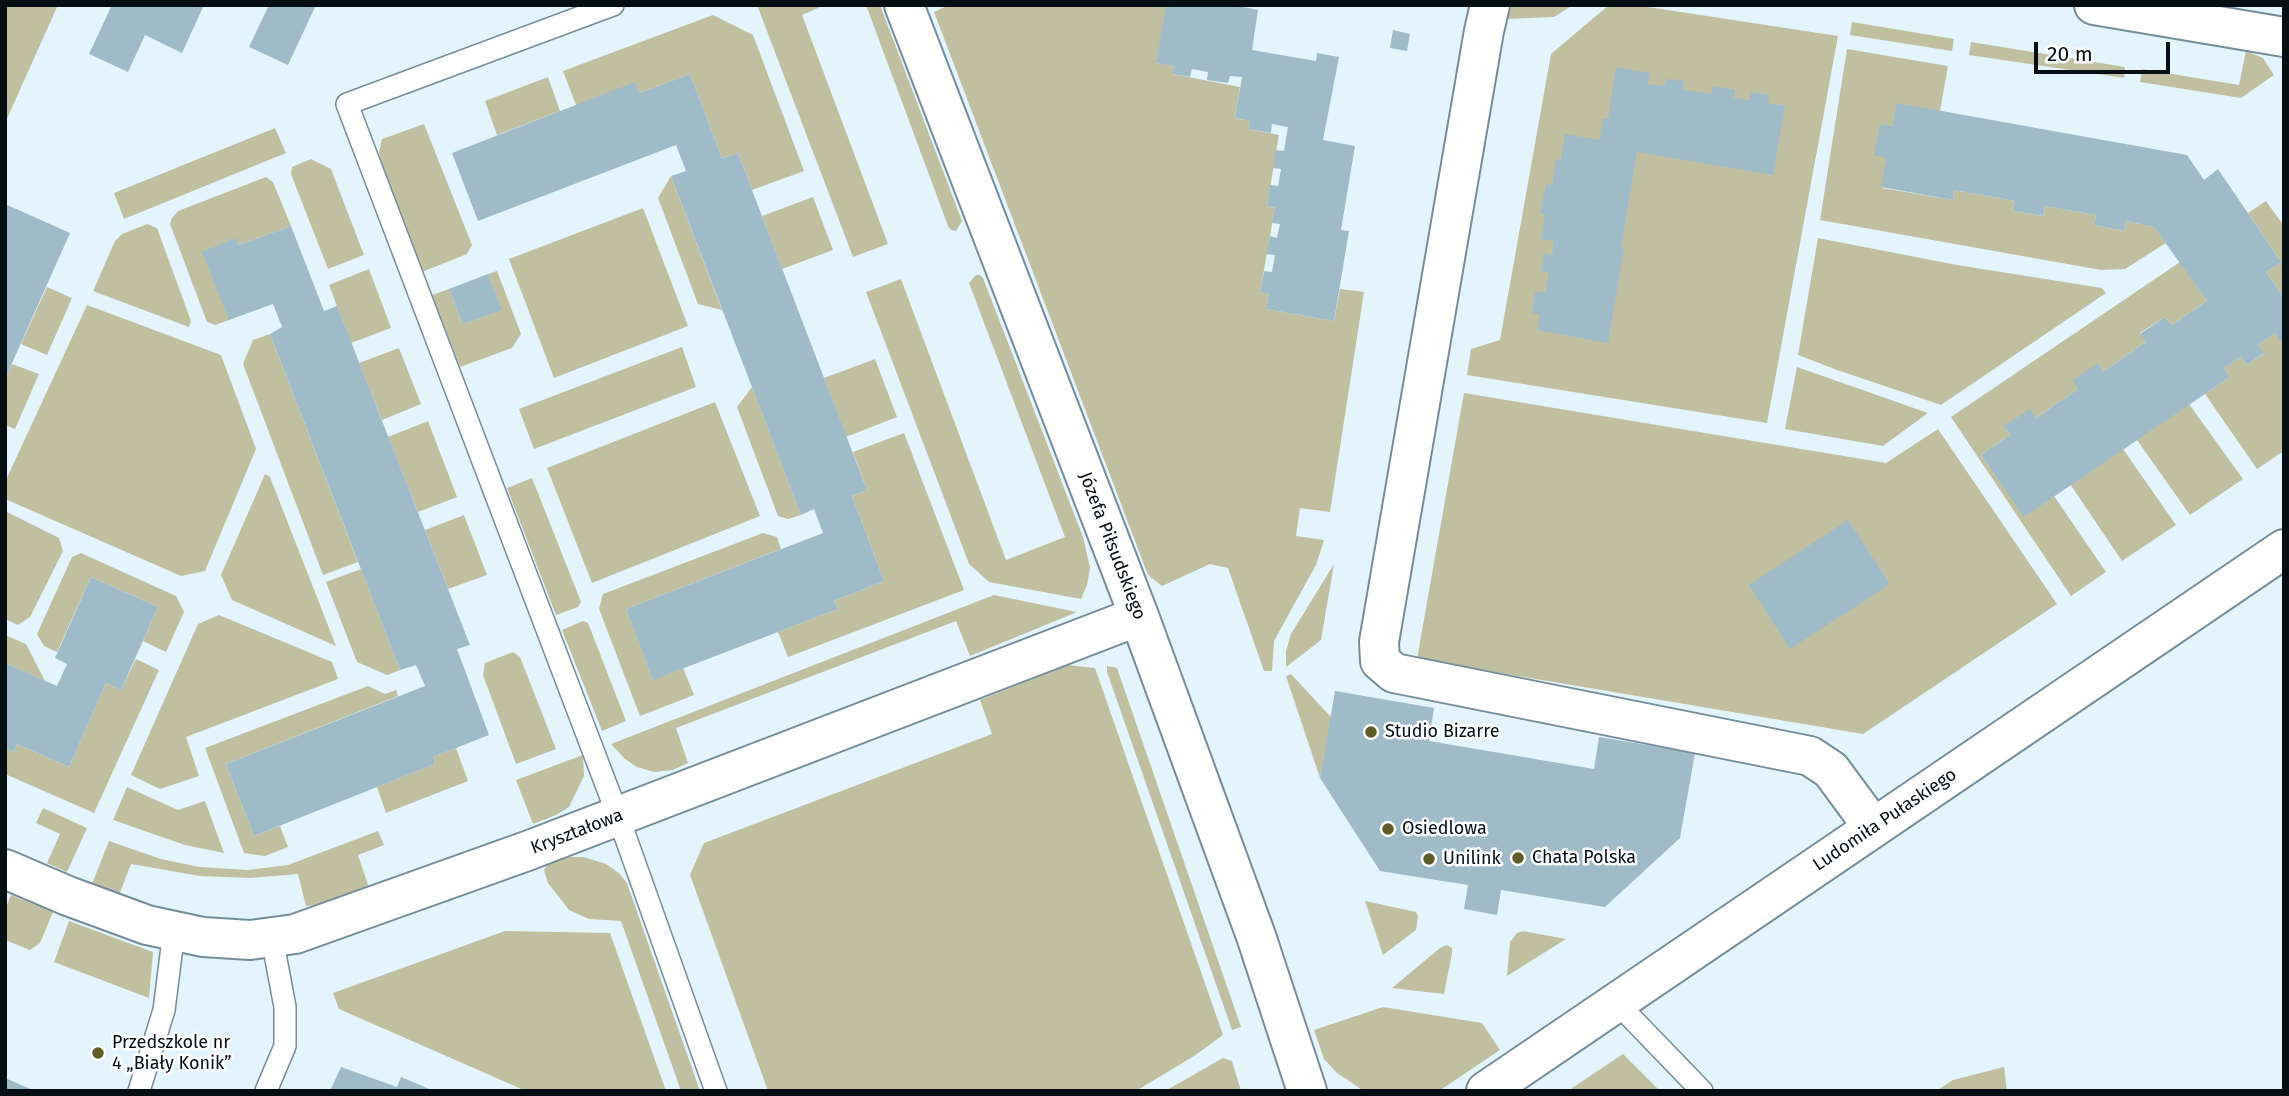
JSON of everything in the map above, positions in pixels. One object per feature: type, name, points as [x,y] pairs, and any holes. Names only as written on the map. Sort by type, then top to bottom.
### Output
[{"type":"street","name":"Józefa Piłsudskiego","points":[[904,5],[1139,616],[1256,936],[1307,1091]]},
{"type":"street","points":[[1490,5],[1483,31],[1379,642],[1380,661],[1394,673],[1810,756],[1831,770],[1873,827]]},
{"type":"street","points":[[2094,5],[2284,37]]},
{"type":"street","name":"Ludomiła Pułaskiego","points":[[1492,1089],[2284,549]]},
{"type":"street","name":"Kryształowa","points":[[5,869],[147,925],[203,937],[250,940],[295,934],[527,851],[1139,616]]},
{"type":"lane","points":[[612,5],[347,104],[618,816],[716,1091]]},
{"type":"lane","points":[[139,1091],[164,1010],[174,931]]},
{"type":"lane","points":[[265,1091],[285,1046],[285,1007],[272,938]]},
{"type":"lane","points":[[1617,1003],[1702,1091]]},
{"type":"green space","points":[[5,5],[58,5],[5,123]]},
{"type":"green space","points":[[757,5],[825,5],[802,15],[888,244],[853,257]]},
{"type":"green space","points":[[866,5],[880,5],[962,221],[956,231],[948,226]]},
{"type":"green space","points":[[949,5],[1166,5],[1157,63],[1174,66],[1172,74],[1240,87],[1235,118],[1250,121],[1249,129],[1279,135],[1267,206],[1275,208],[1260,292],[1269,294],[1266,309],[1334,321],[1340,289],[1364,292],[1330,512],[1300,508],[1296,536],[1324,540],[1316,565],[1274,641],[1272,671],[1264,671],[1228,568],[1210,564],[1162,586],[1148,575],[934,12]]},
{"type":"green space","points":[[1511,5],[1573,5],[1554,17],[1507,19]]},
{"type":"green space","points":[[1609,5],[1635,5],[1838,36],[1767,423],[1467,375],[1471,349],[1500,340],[1551,54]]},
{"type":"green space","points":[[713,15],[753,35],[804,171],[752,190],[738,153],[722,158],[690,74],[639,93],[576,105],[563,71]]},
{"type":"green space","points":[[1852,22],[1954,39],[1952,51],[1850,35]]},
{"type":"green space","points":[[1971,42],[2125,67],[2124,78],[1969,55]]},
{"type":"green space","points":[[1847,49],[1948,66],[1940,111],[1892,126],[1880,125],[1886,158],[1882,188],[1953,200],[1954,190],[2015,201],[2013,211],[2043,216],[2045,206],[2096,215],[2094,225],[2124,231],[2126,221],[2154,227],[2166,243],[2125,269],[2101,270],[1820,220]]},
{"type":"green space","points":[[2246,51],[2263,58],[2274,75],[2241,98],[2140,82],[2142,69],[2239,85]]},
{"type":"green space","points":[[548,77],[560,111],[497,135],[485,101]]},
{"type":"green space","points":[[424,124],[472,245],[467,254],[422,272],[381,166],[379,152],[382,139]]},
{"type":"green space","points":[[275,128],[286,153],[124,219],[114,193]]},
{"type":"green space","points":[[311,159],[331,169],[364,255],[328,269],[291,174],[292,167]]},
{"type":"green space","points":[[671,176],[722,310],[698,304],[658,198]]},
{"type":"green space","points":[[266,177],[273,182],[291,226],[238,245],[236,239],[229,320],[215,325],[207,322],[170,224],[172,218],[178,211]]},
{"type":"green space","points":[[813,197],[833,250],[782,269],[762,216]]},
{"type":"green space","points":[[2266,201],[2284,226],[2284,298],[2266,272],[2281,262],[2248,213]]},
{"type":"green space","points":[[643,208],[688,326],[554,378],[509,259]]},
{"type":"green space","points":[[147,224],[157,228],[191,321],[189,327],[93,291],[115,241],[122,234]]},
{"type":"green space","points":[[1818,238],[1957,265],[2102,288],[2106,293],[1941,405],[1798,355]]},
{"type":"green space","points":[[2180,262],[2207,301],[2172,325],[2165,317],[2140,333],[2146,342],[2104,371],[2098,363],[2078,389],[2036,418],[2005,426],[2010,435],[1981,455],[2024,516],[2054,496],[2106,572],[2071,596],[1951,417]]},
{"type":"green space","points":[[369,269],[391,328],[351,343],[329,285]]},
{"type":"green space","points":[[497,271],[521,334],[512,348],[460,367],[432,295],[449,289],[463,324],[501,310],[488,274]]},
{"type":"green space","points":[[976,275],[983,278],[1083,537],[1090,568],[1081,599],[989,582],[969,564],[866,292],[901,279],[1006,560],[1065,537],[969,283]]},
{"type":"green space","points":[[47,287],[72,298],[47,355],[21,344]]},
{"type":"green space","points":[[87,305],[221,355],[256,449],[205,571],[181,576],[5,499],[5,482]]},
{"type":"green space","points":[[2275,333],[2281,341],[2284,340],[2284,451],[2257,469],[2205,394],[2230,377],[2224,368],[2241,357],[2247,365],[2263,354],[2258,345]]},
{"type":"green space","points":[[270,334],[358,562],[323,575],[243,364],[253,340]]},
{"type":"green space","points":[[682,347],[696,387],[534,449],[519,409]]},
{"type":"green space","points":[[399,348],[421,404],[382,420],[359,363]]},
{"type":"green space","points":[[875,359],[897,417],[846,437],[824,378]]},
{"type":"green space","points":[[12,364],[39,374],[15,429],[5,425],[5,379]]},
{"type":"green space","points":[[1797,367],[1928,413],[1883,446],[1785,429]]},
{"type":"green space","points":[[752,387],[801,515],[788,519],[778,516],[737,407]]},
{"type":"green space","points":[[1464,393],[1886,463],[1938,429],[2057,604],[1863,734],[1417,659]]},
{"type":"green space","points":[[715,402],[760,516],[592,583],[547,468]]},
{"type":"green space","points":[[2189,404],[2243,479],[2190,515],[2137,440]]},
{"type":"green space","points":[[428,421],[457,497],[418,512],[388,437]]},
{"type":"green space","points":[[904,433],[964,590],[788,657],[778,632],[838,609],[834,601],[884,581],[852,496],[867,490],[853,452]]},
{"type":"green space","points":[[2123,449],[2176,525],[2122,561],[2070,484]]},
{"type":"green space","points":[[265,474],[270,477],[336,646],[232,600],[221,575]]},
{"type":"green space","points":[[532,478],[581,602],[578,607],[556,615],[507,488]]},
{"type":"green space","points":[[5,511],[59,538],[63,551],[30,617],[18,625],[5,619]]},
{"type":"green space","points":[[464,515],[487,575],[448,589],[425,530]]},
{"type":"green space","points":[[763,533],[777,537],[781,549],[626,609],[653,679],[683,668],[694,695],[640,716],[599,609],[603,594]]},
{"type":"green space","points":[[81,553],[176,596],[184,612],[166,652],[143,641],[158,607],[91,577],[57,652],[44,646],[37,634],[72,557]]},
{"type":"green space","points":[[1334,564],[1321,640],[1286,667],[1286,651],[1291,634]]},
{"type":"green space","points":[[361,569],[400,670],[387,675],[357,662],[326,582]]},
{"type":"green space","points":[[994,595],[1077,612],[970,656],[956,621],[676,728],[688,763],[673,770],[654,772],[637,767],[611,744]]},
{"type":"green space","points":[[219,615],[332,662],[338,679],[186,737],[199,776],[160,789],[131,775],[198,624]]},
{"type":"green space","points":[[583,621],[588,623],[626,721],[602,731],[562,630]]},
{"type":"green space","points":[[5,635],[26,644],[45,681],[5,663]]},
{"type":"green space","points":[[513,652],[520,657],[556,749],[516,764],[483,675],[485,663]]},
{"type":"green space","points":[[136,659],[159,670],[94,813],[5,774],[5,748],[14,752],[17,744],[69,767],[106,683],[121,690]]},
{"type":"green space","points":[[1068,665],[1095,668],[1223,1035],[1136,1091],[768,1091],[690,875],[704,843],[992,734],[980,700]]},
{"type":"green space","points":[[1107,666],[1117,668],[1241,1027],[1232,1030]]},
{"type":"green space","points":[[1291,674],[1331,717],[1320,778],[1286,676]]},
{"type":"green space","points":[[368,686],[385,694],[396,690],[398,696],[226,764],[254,836],[280,826],[288,847],[265,856],[244,853],[205,748]]},
{"type":"green space","points":[[456,748],[468,781],[386,813],[377,787],[435,764],[433,757]]},
{"type":"green space","points":[[583,755],[584,776],[569,807],[533,824],[516,780]]},
{"type":"green space","points":[[127,787],[178,810],[205,801],[224,853],[185,845],[113,820]]},
{"type":"green space","points":[[43,808],[87,828],[67,872],[47,863],[60,834],[36,823]]},
{"type":"green space","points":[[378,831],[384,845],[358,855],[369,888],[326,904],[306,906],[298,874],[251,878],[200,876],[131,864],[119,895],[92,884],[109,841],[161,859],[200,867],[248,870],[288,865]]},
{"type":"green space","points":[[567,857],[584,857],[606,864],[627,883],[700,1091],[681,1091],[621,921],[589,919],[569,910],[548,883],[544,870],[548,864]]},
{"type":"green space","points":[[11,895],[53,912],[40,943],[30,950],[5,940],[5,910]]},
{"type":"green space","points":[[1365,901],[1416,912],[1416,930],[1383,955]]},
{"type":"green space","points":[[69,921],[153,952],[149,998],[54,962]]},
{"type":"green space","points":[[505,931],[610,933],[666,1091],[526,1091],[339,1009],[333,993]]},
{"type":"green space","points":[[1523,931],[1566,939],[1507,976],[1510,942],[1517,933]]},
{"type":"green space","points":[[1447,945],[1452,948],[1452,953],[1444,994],[1392,988],[1440,948]]},
{"type":"green space","points":[[1383,1007],[1482,1023],[1500,1050],[1439,1091],[1364,1091],[1337,1073],[1324,1059],[1314,1030]]},
{"type":"green space","points":[[1623,1054],[1660,1091],[1571,1091],[1572,1088]]},
{"type":"green space","points":[[1223,1058],[1232,1061],[1241,1091],[1165,1091]]},
{"type":"green space","points":[[2004,1067],[2007,1091],[1936,1091],[1953,1080]]},
{"type":"building","points":[[112,5],[204,5],[182,53],[145,35],[128,72],[89,54]]},
{"type":"building","points":[[269,5],[316,5],[288,65],[249,47]]},
{"type":"building","points":[[1166,5],[1233,5],[1258,10],[1252,50],[1316,61],[1317,53],[1339,57],[1323,140],[1355,146],[1341,230],[1349,231],[1334,321],[1266,309],[1269,294],[1260,292],[1264,271],[1272,272],[1275,255],[1266,254],[1270,236],[1277,238],[1280,224],[1272,223],[1275,208],[1267,206],[1270,185],[1278,186],[1281,169],[1273,168],[1276,150],[1284,151],[1288,127],[1272,124],[1271,133],[1249,129],[1250,121],[1235,118],[1242,77],[1230,76],[1228,83],[1207,80],[1208,72],[1192,69],[1190,77],[1172,74],[1174,66],[1156,63]]},
{"type":"building","points":[[1393,30],[1410,34],[1407,51],[1390,48]]},
{"type":"building","points":[[1616,67],[1650,73],[1648,84],[1665,86],[1666,79],[1684,81],[1683,90],[1712,94],[1713,86],[1735,90],[1734,98],[1750,100],[1751,92],[1769,95],[1768,103],[1785,106],[1773,175],[1637,152],[1608,343],[1537,330],[1540,314],[1532,313],[1535,292],[1546,290],[1549,273],[1541,271],[1544,253],[1552,255],[1554,241],[1541,239],[1545,215],[1540,214],[1546,184],[1552,185],[1556,159],[1561,160],[1565,134],[1600,140],[1603,118],[1608,119]]},
{"type":"building","points":[[690,74],[722,158],[738,153],[867,490],[852,496],[884,581],[834,601],[838,609],[653,680],[626,609],[823,533],[814,509],[801,515],[671,176],[686,171],[676,145],[478,221],[452,153],[635,82],[639,93]]},
{"type":"building","points":[[1897,103],[2187,155],[2204,180],[2218,169],[2281,262],[2266,272],[2284,298],[2284,340],[2281,342],[2275,333],[2258,345],[2264,353],[2247,365],[2241,357],[2224,368],[2230,377],[2024,517],[1981,455],[2010,435],[2004,426],[2030,409],[2036,418],[2078,389],[2073,380],[2098,363],[2104,371],[2146,342],[2140,334],[2165,317],[2172,325],[2207,301],[2154,227],[2126,221],[2124,231],[2094,225],[2096,215],[2045,206],[2043,216],[2013,211],[2015,201],[1954,190],[1953,200],[1881,187],[1886,158],[1874,155],[1880,124],[1892,126]]},
{"type":"building","points":[[5,204],[70,233],[5,379]]},
{"type":"building","points":[[291,226],[324,311],[337,306],[470,645],[457,649],[489,735],[433,757],[435,764],[254,836],[226,764],[425,686],[416,665],[400,670],[270,334],[282,327],[273,304],[229,320],[202,252],[236,238],[238,245]]},
{"type":"building","points":[[488,274],[502,310],[463,324],[449,289]]},
{"type":"building","points":[[1848,520],[1890,584],[1790,649],[1749,585]]},
{"type":"building","points":[[91,577],[158,607],[121,690],[106,683],[69,767],[17,744],[14,752],[5,748],[5,663],[57,686],[67,664],[55,658]]},
{"type":"building","points":[[1335,691],[1434,708],[1429,741],[1594,769],[1599,737],[1695,753],[1680,838],[1605,907],[1501,890],[1497,915],[1464,909],[1468,885],[1380,871],[1320,778]]},
{"type":"building","points":[[341,1067],[397,1087],[401,1077],[434,1091],[330,1091]]},
{"type":"building","points":[[5,1078],[35,1091],[5,1091]]},
{"type":"place","name":"Studio Bizarre","points":[[1371,732]]},
{"type":"place","name":"Osiedlowa","points":[[1388,829]]},
{"type":"place","name":"Chata Polska","points":[[1518,858]]},
{"type":"place","name":"Unilink","points":[[1429,859]]},
{"type":"place","name":"Przedszkole nr 4 „Biały Konik”","points":[[98,1053]]}]
